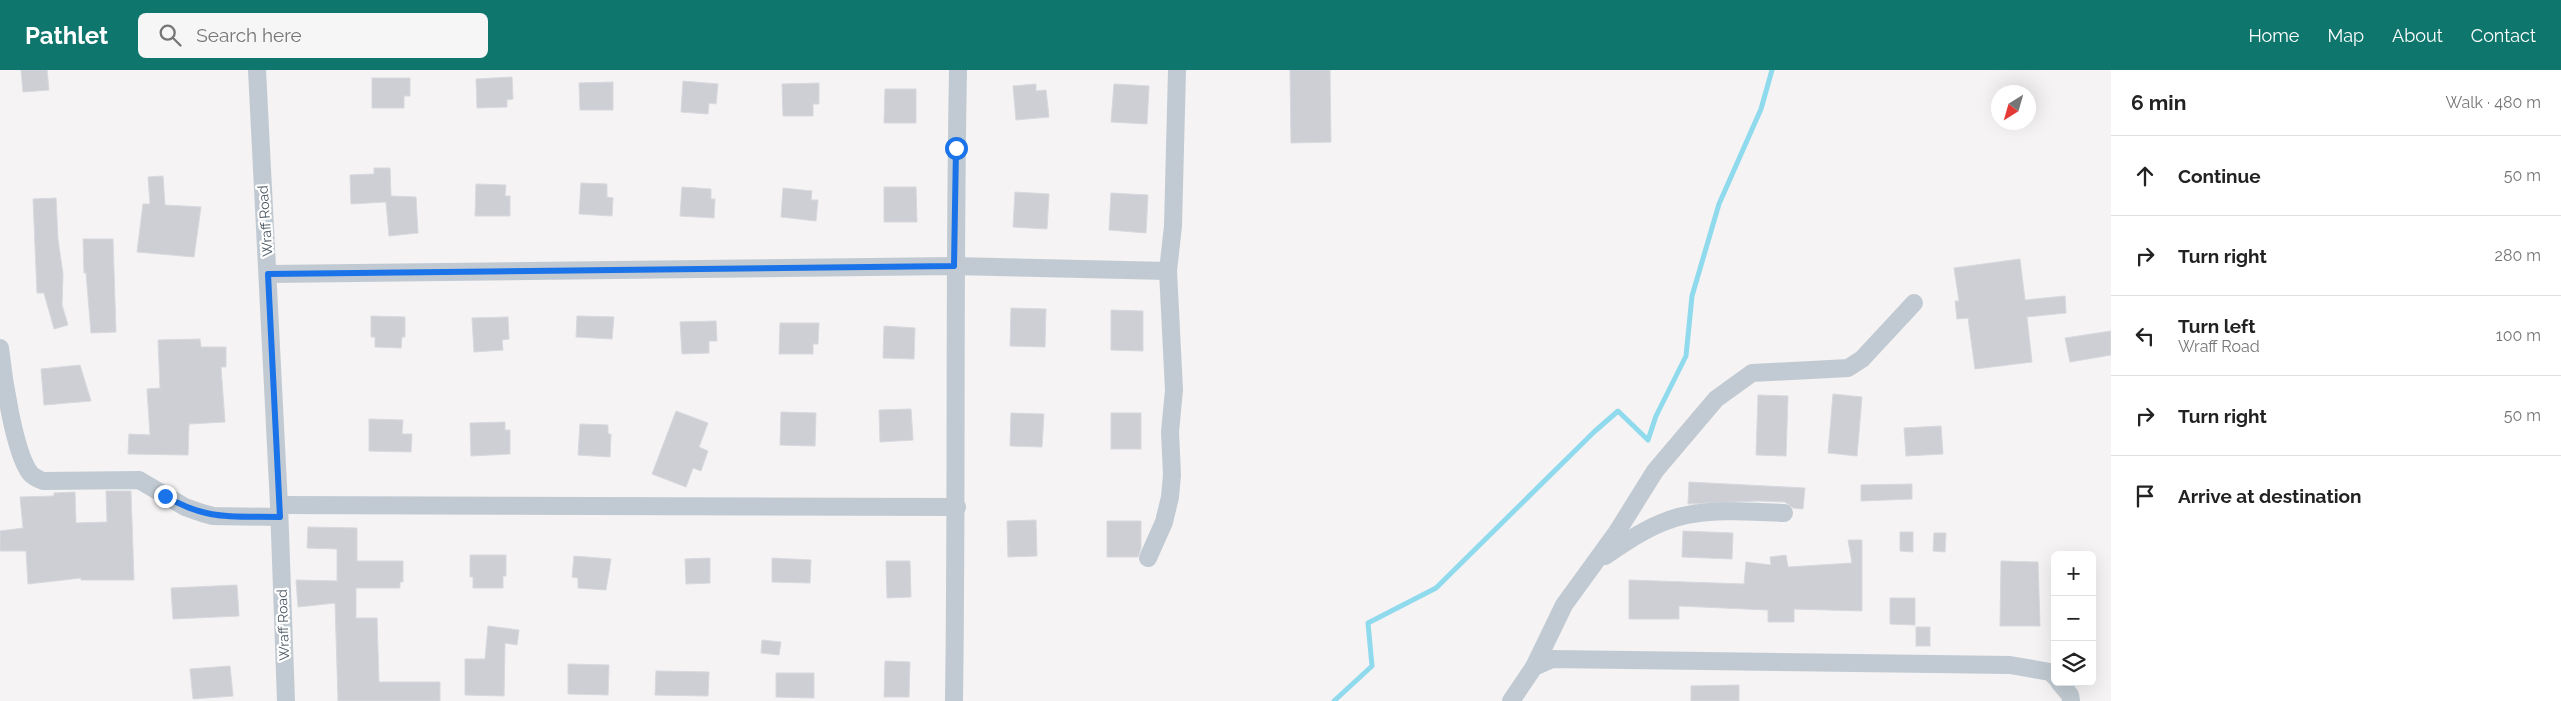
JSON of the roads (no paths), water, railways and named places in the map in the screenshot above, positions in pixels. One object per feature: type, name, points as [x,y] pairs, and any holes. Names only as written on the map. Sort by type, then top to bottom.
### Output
[{"type":"street","name":"Wraff Road","points":[[257,70],[279,511],[286,701]]},
{"type":"street","points":[[954,701],[957,507],[954,266],[958,70]]},
{"type":"street","points":[[1148,558],[1164,522],[1171,482],[1170,432],[1174,390],[1168,270],[1174,218],[1177,70]]},
{"type":"street","points":[[268,274],[954,266],[1168,270]]},
{"type":"street","points":[[1511,701],[1534,667],[1564,606],[1596,562],[1655,471],[1716,400],[1731,386],[1752,373],[1848,368],[1862,358],[1914,303]]},
{"type":"street","points":[[0,348],[4,380],[21,456],[30,473],[37,479],[43,481],[139,480],[184,507],[213,516],[279,511],[957,507]]},
{"type":"street","points":[[1596,562],[1642,532],[1671,519],[1744,510],[1784,513]]},
{"type":"street","points":[[1534,667],[1552,659],[2010,665],[2051,673]]},
{"type":"street","points":[[2062,686],[2070,695],[2071,701]]},
{"type":"waterway","points":[[1334,701],[1372,666],[1368,623],[1436,588],[1594,432],[1618,411],[1648,440],[1656,416],[1686,356],[1692,296],[1719,204],[1761,109],[1772,70]]}]
